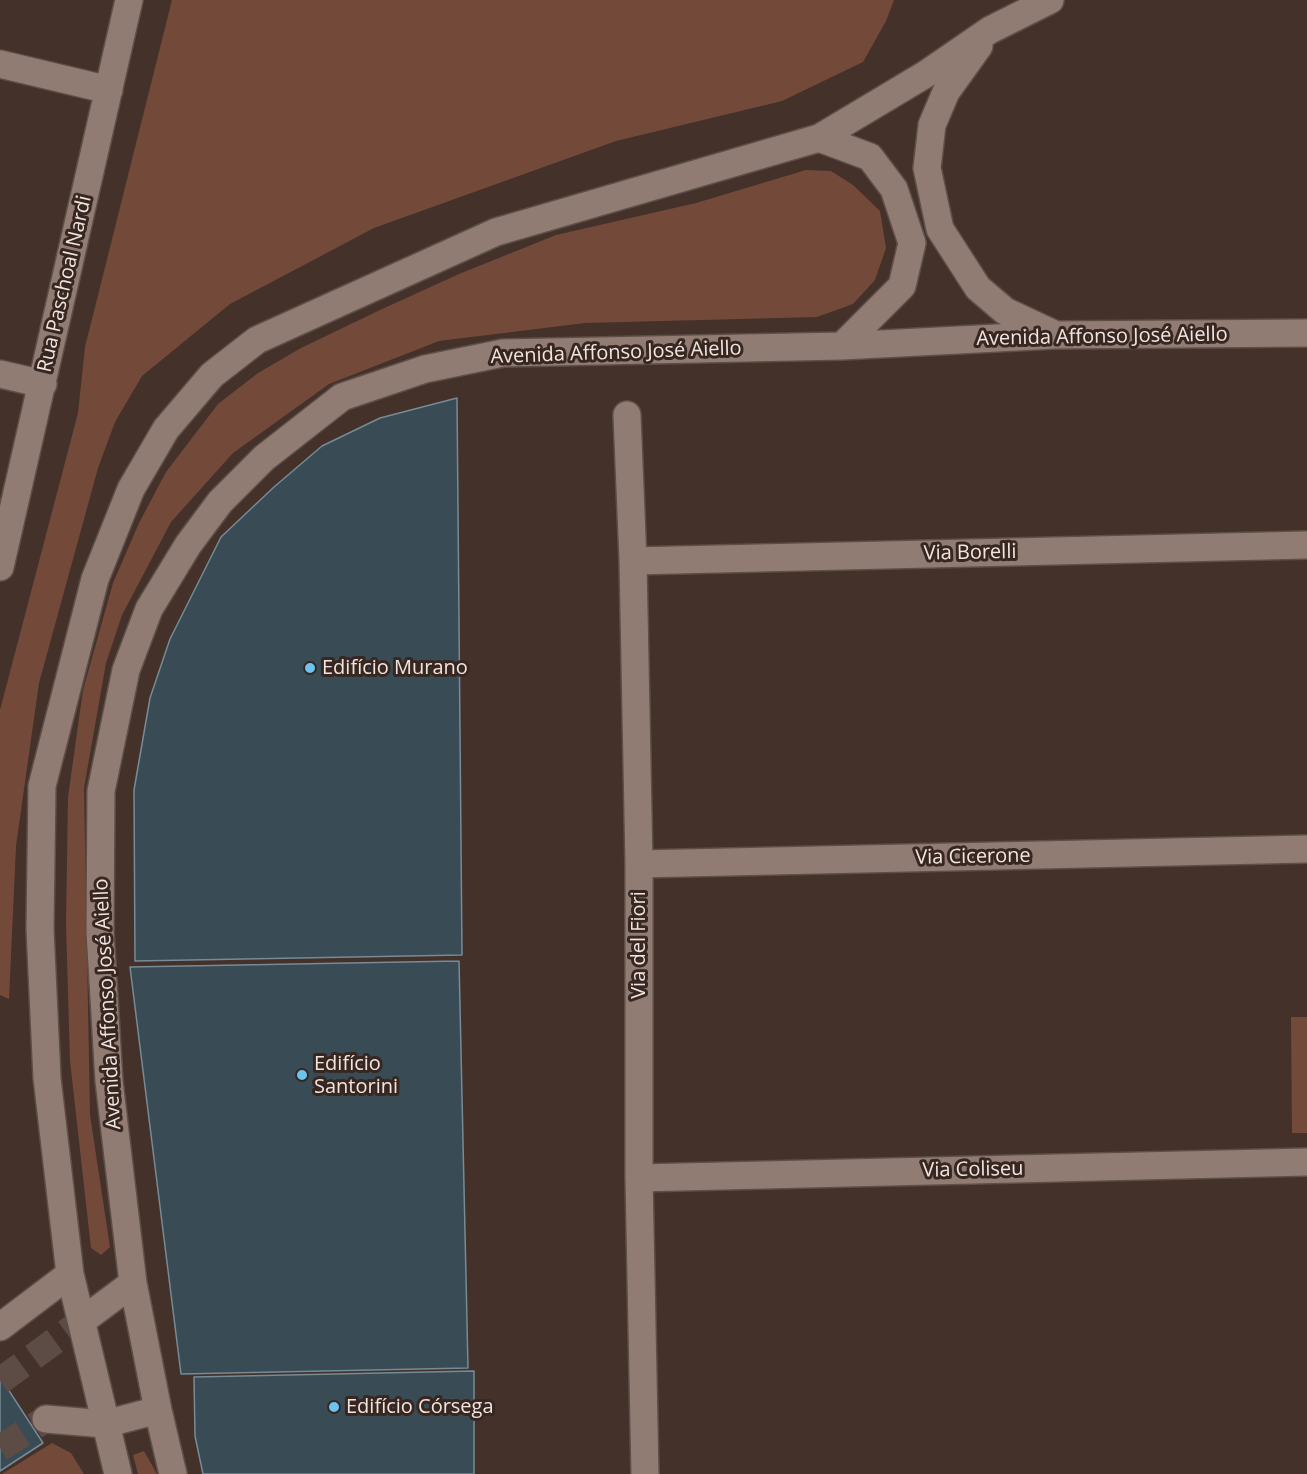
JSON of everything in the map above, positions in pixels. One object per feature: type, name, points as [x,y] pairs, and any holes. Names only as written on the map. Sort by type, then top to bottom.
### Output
[{"type":"street","name":"Rua Paschoal Nardi","points":[[0,567],[129,0]]},
{"type":"street","points":[[118,1474],[70,1274],[47,1078],[40,929],[42,786],[95,579],[131,489],[166,429],[212,375],[257,340],[496,232],[819,138],[926,74],[990,30],[1050,0]]},
{"type":"street","points":[[990,30],[946,92],[932,125],[927,168],[940,230],[978,288],[1005,311],[1055,335]]},
{"type":"street","points":[[0,64],[109,90]]},
{"type":"street","points":[[819,138],[870,157],[894,189],[912,243],[902,286],[842,346]]},
{"type":"street","name":"Avenida Affonso José Aiello","points":[[173,1474],[133,1283],[108,1070],[100,932],[101,791],[126,670],[149,609],[188,545],[220,502],[264,458],[342,397],[425,369],[504,353],[842,346],[1055,335],[1307,333]]},
{"type":"street","points":[[0,374],[43,384]]},
{"type":"street","name":"Via del Fiori","points":[[627,416],[633,561],[639,864],[639,1178],[645,1474]]},
{"type":"street","name":"Via Borelli","points":[[633,561],[1307,545]]},
{"type":"street","name":"Via Cicerone","points":[[639,864],[1307,849]]},
{"type":"street","name":"Via Coliseu","points":[[639,1178],[1307,1162]]},
{"type":"street","points":[[0,1327],[70,1274]]},
{"type":"street","points":[[82,1322],[133,1283]]},
{"type":"street","points":[[46,1419],[105,1424],[158,1410]]},
{"type":"shaded area","points":[[172,0],[894,0],[886,21],[863,62],[782,101],[616,141],[374,228],[230,304],[142,376],[115,422],[98,468],[39,683],[16,846],[9,999],[0,995],[0,710],[78,413],[85,347]]},
{"type":"shaded area","points":[[806,170],[831,171],[853,185],[880,211],[886,248],[875,280],[853,304],[817,317],[585,323],[439,341],[329,384],[233,453],[171,522],[122,615],[106,663],[84,788],[90,1115],[110,1247],[101,1255],[91,1248],[70,1061],[66,924],[68,797],[83,690],[113,583],[139,523],[166,472],[218,404],[258,373],[301,348],[380,310],[459,274],[556,235],[696,203]]},
{"type":"shaded area","points":[[1291,1017],[1307,1017],[1307,1133],[1292,1133]]},
{"type":"shaded area","points":[[52,1443],[71,1453],[84,1474],[2,1474]]},
{"type":"shaded area","points":[[144,1451],[157,1474],[138,1474],[133,1455]]},
{"type":"building","name":"Edifício Murano","points":[[457,398],[462,955],[135,961],[134,790],[150,698],[170,639],[221,537],[322,446],[380,418]]},
{"type":"building","name":"Edifício Santorini","points":[[459,961],[468,1368],[181,1374],[130,967]]},
{"type":"building","name":"Edifício Córsega","points":[[474,1371],[474,1474],[203,1474],[195,1436],[194,1377]]},
{"type":"building","points":[[0,1377],[43,1443],[0,1471]]},
{"type":"tunnel","points":[[0,1381],[82,1321]]},
{"type":"tunnel","points":[[0,1448],[46,1419]]},
{"type":"place","name":"Edifício Murano","points":[[310,668]]},
{"type":"place","name":"Edifício Santorini","points":[[302,1075]]},
{"type":"place","name":"Edifício Córsega","points":[[334,1407]]}]
